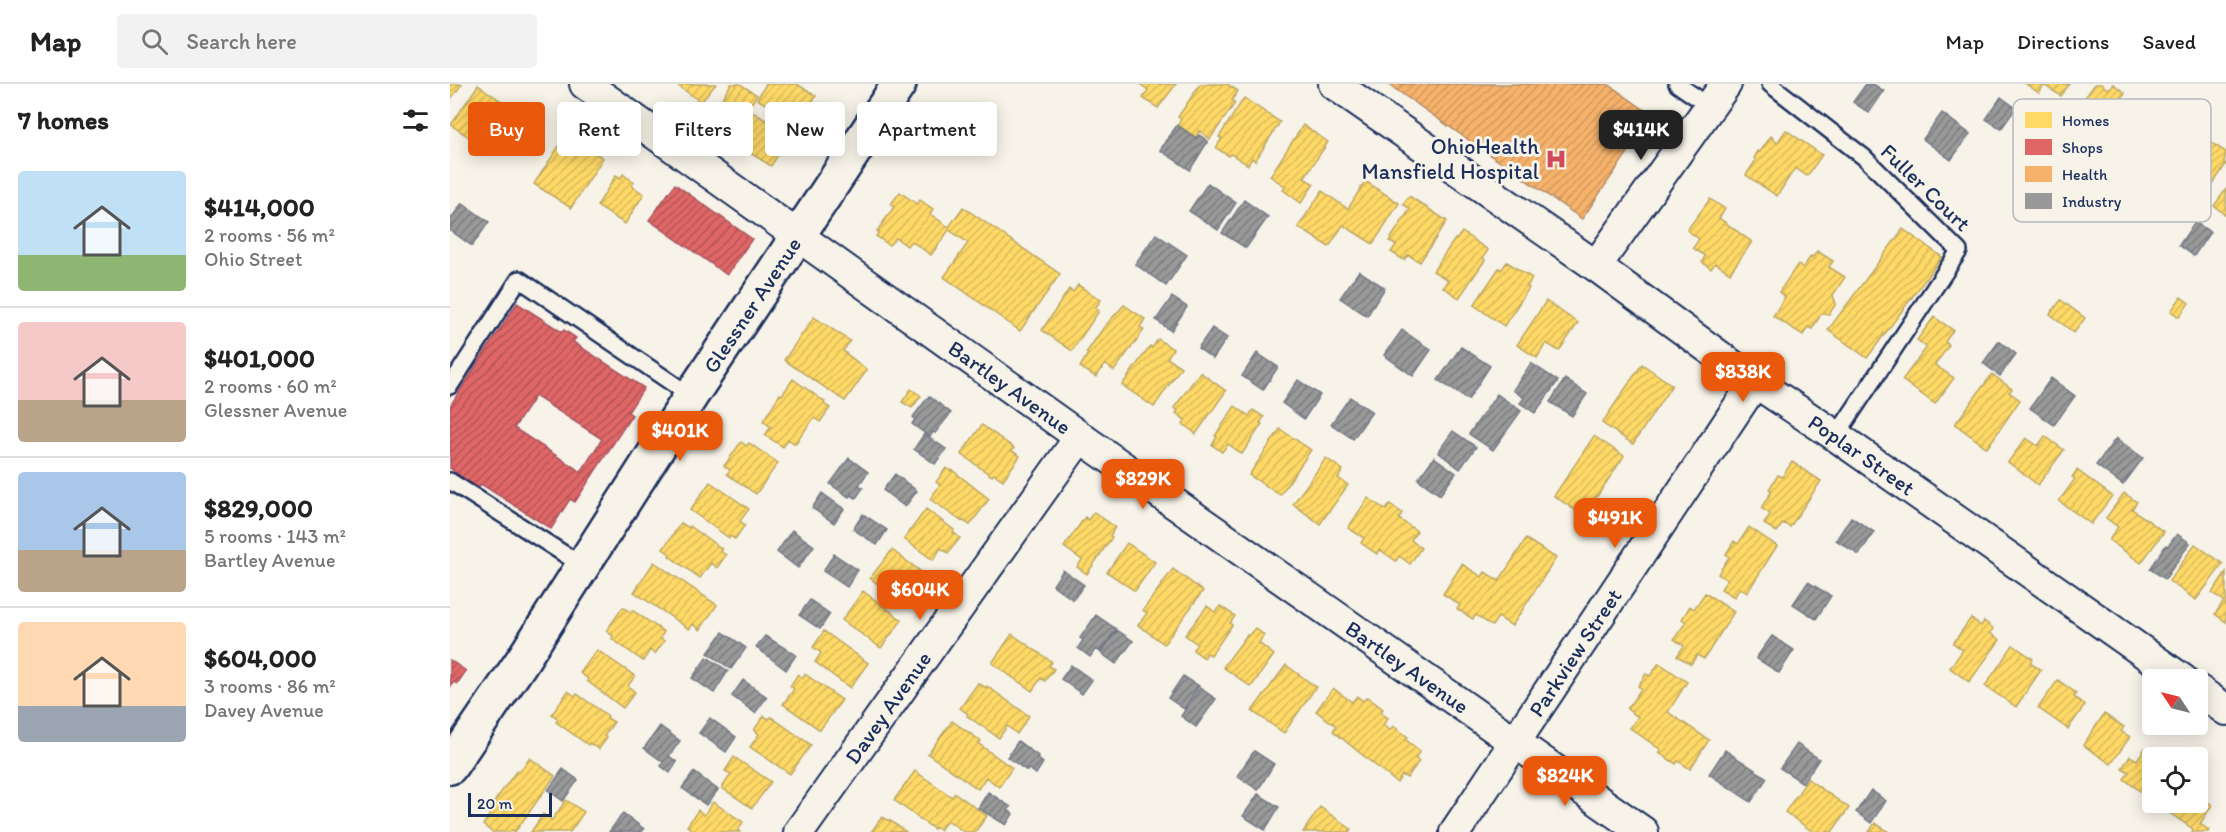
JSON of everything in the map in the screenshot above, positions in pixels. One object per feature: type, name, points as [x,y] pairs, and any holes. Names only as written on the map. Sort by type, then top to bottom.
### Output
[{"type":"street","name":"Bartley Avenue","points":[[585,84],[1080,437],[1643,832]]},
{"type":"street","name":"Glessner Avenue","points":[[450,767],[522,661],[691,396],[899,84]]},
{"type":"street","name":"Poplar Street","points":[[1334,84],[1596,266],[1755,382],[1836,436],[2167,669]]},
{"type":"street","points":[[1596,266],[1718,95]]},
{"type":"street","name":"Parkview Street","points":[[1455,832],[1755,382]]},
{"type":"street","name":"Davey Avenue","points":[[799,832],[1080,437]]},
{"type":"street","points":[[2208,697],[2226,710]]},
{"type":"lane","points":[[1677,84],[1718,95]]},
{"type":"lane","name":"Fuller Court","points":[[1770,84],[1865,158],[1959,251],[1836,436]]},
{"type":"lane","points":[[450,386],[519,279],[691,396]]},
{"type":"lane","points":[[450,481],[583,566]]},
{"type":"building: Homes","points":[[450,84],[462,84],[450,100]]},
{"type":"building: Homes","points":[[678,84],[716,84],[701,102]]},
{"type":"building: Homes","points":[[731,84],[740,84],[757,95],[752,102],[720,102]]},
{"type":"building: Homes","points":[[766,84],[797,84],[816,96],[812,102],[765,102],[765,104],[757,99]]},
{"type":"building: Homes","points":[[1140,84],[1176,84],[1158,108],[1143,98],[1148,90]]},
{"type":"building: Homes","points":[[1200,84],[1227,84],[1238,91],[1232,100],[1235,103],[1210,139],[1199,131],[1196,137],[1178,125],[1181,119],[1178,117]]},
{"type":"building: Homes","points":[[2026,84],[2069,84],[2061,96],[2044,85],[2039,93]]},
{"type":"building: Homes","points":[[2095,84],[2101,84],[2108,89],[2113,84],[2125,93],[2123,99],[2084,99]]},
{"type":"building: Homes","points":[[478,85],[503,102],[468,102],[468,136],[451,125]]},
{"type":"building: Homes","points":[[1244,98],[1280,122],[1255,161],[1252,158],[1248,165],[1216,148],[1222,138],[1219,137]]},
{"type":"building: Homes","points":[[753,112],[765,120],[765,156],[777,156],[771,166],[753,155]]},
{"type":"building: Homes","points":[[1303,125],[1328,142],[1304,178],[1314,184],[1301,203],[1283,190],[1286,187],[1270,176]]},
{"type":"building: Homes","points":[[1786,130],[1822,155],[1807,176],[1795,168],[1777,196],[1746,175],[1756,160],[1754,158],[1758,151],[1760,152],[1771,136],[1777,143]]},
{"type":"building: Homes","points":[[2211,142],[2226,152],[2224,162],[2226,164],[2211,187]]},
{"type":"building: Homes","points":[[557,149],[557,156],[600,156],[603,158],[571,208],[534,184]]},
{"type":"building: Homes","points":[[623,174],[634,182],[632,186],[644,194],[625,224],[597,206],[616,175],[621,178]]},
{"type":"building: Homes","points":[[1365,181],[1399,203],[1373,244],[1343,225],[1329,247],[1298,227],[1322,191],[1348,209]]},
{"type":"building: Homes","points":[[2226,189],[2226,215],[2214,206]]},
{"type":"building: Homes","points":[[900,192],[917,204],[920,200],[933,209],[930,214],[949,227],[963,207],[1060,274],[1020,331],[944,277],[968,243],[949,230],[931,255],[911,241],[907,246],[896,238],[889,245],[876,236],[894,207],[891,204]]},
{"type":"building: Homes","points":[[1409,196],[1447,221],[1420,262],[1408,255],[1404,260],[1391,252],[1396,245],[1389,241],[1410,209],[1403,204]]},
{"type":"building: Homes","points":[[1710,199],[1725,209],[1719,218],[1752,242],[1730,273],[1715,263],[1711,269],[1702,262],[1705,256],[1693,248],[1699,239],[1687,230]]},
{"type":"building: Homes","points":[[1903,229],[1942,257],[1867,358],[1828,330]]},
{"type":"building: Homes","points":[[1462,232],[1488,250],[1483,258],[1485,260],[1459,298],[1443,287],[1448,280],[1433,271]]},
{"type":"building: Homes","points":[[1817,251],[1833,261],[1829,267],[1845,277],[1833,295],[1836,304],[1829,314],[1821,314],[1812,329],[1808,327],[1803,335],[1773,316],[1785,297],[1779,292],[1798,264],[1803,268]]},
{"type":"building: Homes","points":[[1507,262],[1532,278],[1527,287],[1529,288],[1504,326],[1474,305],[1499,268],[1501,270]]},
{"type":"building: Homes","points":[[1078,285],[1101,300],[1095,308],[1099,311],[1072,351],[1042,330],[1069,289],[1073,292]]},
{"type":"building: Homes","points":[[2181,297],[2189,303],[2179,317],[2171,311]]},
{"type":"building: Homes","points":[[2061,300],[2085,318],[2074,333],[2050,314]]},
{"type":"building: Homes","points":[[1546,301],[1578,323],[1559,351],[1546,343],[1537,358],[1517,345]]},
{"type":"building: Homes","points":[[1124,305],[1145,319],[1140,327],[1144,330],[1114,371],[1105,364],[1096,377],[1080,367],[1088,354],[1086,353],[1104,327]]},
{"type":"building: Homes","points":[[814,317],[850,341],[843,351],[867,370],[845,401],[784,360]]},
{"type":"building: Homes","points":[[1934,317],[1953,330],[1945,342],[1949,345],[1935,365],[1954,378],[1935,404],[1902,380],[1927,347],[1917,340]]},
{"type":"building: Homes","points":[[1158,339],[1173,349],[1167,358],[1181,367],[1154,407],[1122,385],[1150,346],[1152,348]]},
{"type":"building: Homes","points":[[1642,364],[1672,385],[1633,444],[1602,423]]},
{"type":"building: Homes","points":[[1200,372],[1226,391],[1196,434],[1183,424],[1185,420],[1176,413],[1178,410],[1174,408]]},
{"type":"building: Homes","points":[[1992,374],[2012,389],[2009,392],[2020,400],[1987,448],[1955,424]]},
{"type":"building: Homes","points":[[793,379],[830,408],[820,422],[814,418],[795,444],[788,439],[783,447],[765,435],[771,427],[763,421],[780,394],[782,395]]},
{"type":"building: Homes","points":[[911,389],[921,396],[912,408],[902,402]]},
{"type":"building: Homes","points":[[1235,406],[1249,416],[1253,410],[1264,417],[1260,423],[1262,424],[1242,454],[1228,444],[1222,452],[1212,445],[1217,437],[1215,436]]},
{"type":"building: Homes","points":[[982,425],[1014,448],[1012,451],[1020,456],[1003,480],[994,474],[992,476],[961,454]]},
{"type":"building: Homes","points":[[1280,429],[1311,450],[1280,495],[1249,475]]},
{"type":"building: Homes","points":[[1594,436],[1624,456],[1584,516],[1554,496]]},
{"type":"building: Homes","points":[[2045,436],[2064,450],[2038,485],[2008,462],[2026,438],[2038,446]]},
{"type":"building: Homes","points":[[741,442],[747,446],[749,443],[778,463],[756,494],[727,474],[730,470],[724,466]]},
{"type":"building: Homes","points":[[1326,458],[1343,470],[1338,478],[1348,485],[1320,524],[1293,504]]},
{"type":"building: Homes","points":[[1792,462],[1821,481],[1790,527],[1783,523],[1777,532],[1764,524],[1770,514],[1761,508],[1772,491],[1769,489],[1778,475],[1782,477]]},
{"type":"building: Homes","points":[[946,468],[952,470],[989,499],[970,525],[930,499],[940,485],[936,482]]},
{"type":"building: Homes","points":[[2077,470],[2112,496],[2091,524],[2059,501],[2075,479],[2072,477]]},
{"type":"building: Homes","points":[[710,482],[749,509],[740,521],[745,525],[735,539],[730,536],[729,538],[690,510]]},
{"type":"building: Homes","points":[[2124,493],[2137,502],[2132,509],[2164,532],[2141,563],[2109,540],[2118,527],[2106,518]]},
{"type":"building: Homes","points":[[1368,498],[1386,510],[1390,504],[1402,513],[1399,519],[1417,531],[1411,540],[1421,548],[1410,564],[1399,556],[1396,561],[1380,550],[1377,554],[1361,543],[1364,538],[1348,528]]},
{"type":"building: Homes","points":[[926,509],[954,530],[953,532],[960,538],[948,553],[941,548],[933,560],[904,539]]},
{"type":"building: Homes","points":[[1094,512],[1115,527],[1110,536],[1112,537],[1087,574],[1077,567],[1082,560],[1064,547],[1085,517],[1088,520]]},
{"type":"building: Homes","points":[[681,523],[689,528],[690,526],[722,549],[720,551],[726,555],[717,568],[711,563],[700,578],[669,556],[670,554],[663,549]]},
{"type":"building: Homes","points":[[1749,527],[1777,546],[1747,593],[1740,588],[1734,597],[1721,589],[1727,580],[1718,574],[1729,557],[1726,554],[1734,541],[1738,544]]},
{"type":"building: Homes","points":[[1526,539],[1556,558],[1512,626],[1498,617],[1492,626],[1476,615],[1473,619],[1457,609],[1460,605],[1443,594],[1462,564],[1482,577],[1485,572],[1499,581]]},
{"type":"building: Homes","points":[[1127,543],[1155,562],[1135,591],[1107,572]]},
{"type":"building: Homes","points":[[2195,544],[2223,564],[2196,600],[2169,581]]},
{"type":"building: Homes","points":[[892,550],[932,580],[910,608],[870,578]]},
{"type":"building: Homes","points":[[654,562],[717,605],[700,630],[693,624],[689,629],[634,592]]},
{"type":"building: Homes","points":[[1173,569],[1203,591],[1164,644],[1138,625],[1147,613],[1143,610]]},
{"type":"building: Homes","points":[[2226,572],[2226,622],[2215,614],[2224,601],[2212,593]]},
{"type":"building: Homes","points":[[863,591],[902,620],[881,648],[842,620]]},
{"type":"building: Homes","points":[[1705,593],[1734,612],[1704,659],[1697,655],[1691,664],[1677,656],[1684,646],[1674,639],[1686,622],[1682,619],[1690,606],[1694,609]]},
{"type":"building: Homes","points":[[1207,606],[1215,612],[1220,606],[1235,616],[1230,623],[1232,625],[1211,655],[1207,653],[1204,658],[1193,650],[1197,644],[1185,635]]},
{"type":"building: Homes","points":[[623,607],[630,612],[632,610],[664,632],[660,638],[664,641],[655,654],[650,650],[643,661],[612,639],[613,636],[606,631]]},
{"type":"building: Homes","points":[[1971,618],[1981,626],[1984,621],[1994,629],[1990,633],[2000,640],[1969,682],[1950,668],[1963,650],[1953,643]]},
{"type":"building: Homes","points":[[1255,628],[1264,635],[1259,643],[1274,655],[1251,687],[1223,667]]},
{"type":"building: Homes","points":[[824,631],[868,663],[850,688],[815,662],[821,653],[813,647]]},
{"type":"building: Homes","points":[[1012,634],[1052,662],[1049,666],[1054,669],[1045,681],[1041,678],[1032,691],[992,663]]},
{"type":"building: Homes","points":[[2013,645],[2033,659],[2030,663],[2041,670],[2016,707],[1985,686]]},
{"type":"building: Homes","points":[[597,650],[635,676],[628,686],[635,692],[623,708],[580,673]]},
{"type":"building: Homes","points":[[1659,663],[1687,682],[1668,712],[1709,740],[1690,769],[1678,761],[1676,764],[1659,753],[1661,750],[1630,728],[1638,717],[1627,709],[1641,689],[1638,686],[1646,674],[1650,676]]},
{"type":"building: Homes","points":[[1286,665],[1316,687],[1284,733],[1252,711]]},
{"type":"building: Homes","points":[[798,674],[803,678],[805,674],[842,700],[820,730],[783,704],[794,689],[790,686]]},
{"type":"building: Homes","points":[[2058,680],[2076,693],[2074,697],[2085,705],[2068,729],[2038,708]]},
{"type":"building: Homes","points":[[978,683],[986,688],[987,686],[1029,716],[1017,734],[1007,726],[999,738],[967,716],[968,714],[960,708]]},
{"type":"building: Homes","points":[[1333,688],[1352,702],[1357,696],[1363,701],[1367,697],[1383,709],[1381,713],[1388,718],[1383,725],[1390,730],[1393,726],[1408,737],[1406,740],[1420,751],[1415,758],[1419,761],[1407,778],[1402,775],[1397,783],[1333,731],[1336,726],[1316,711]]},
{"type":"building: Homes","points":[[568,691],[575,696],[577,694],[614,722],[604,736],[607,738],[599,749],[589,743],[588,745],[556,722],[558,719],[552,714]]},
{"type":"building: Homes","points":[[2104,714],[2124,727],[2121,731],[2130,737],[2111,764],[2083,745]]},
{"type":"building: Homes","points":[[764,716],[769,719],[771,717],[811,745],[790,774],[750,747],[759,734],[754,730]]},
{"type":"building: Homes","points":[[952,721],[981,741],[979,744],[1012,768],[999,787],[986,777],[978,789],[928,754]]},
{"type":"building: Homes","points":[[2142,752],[2142,792],[2124,779],[2129,772],[2122,768],[2130,756],[2137,760]]},
{"type":"building: Homes","points":[[734,757],[771,782],[752,808],[722,788],[731,774],[725,771]]},
{"type":"building: Homes","points":[[530,758],[555,776],[515,832],[512,830],[492,832],[483,825],[490,814],[487,812],[517,770],[519,772]]},
{"type":"building: Homes","points":[[915,771],[952,797],[955,793],[987,816],[975,832],[964,832],[947,820],[940,830],[935,827],[934,829],[894,800]]},
{"type":"building: Homes","points":[[1808,779],[1849,808],[1832,832],[1813,832],[1785,812]]},
{"type":"building: Homes","points":[[566,800],[584,812],[570,832],[531,832],[543,814],[552,820]]},
{"type":"building: Homes","points":[[713,802],[743,822],[738,830],[740,832],[695,832],[687,826],[698,810],[704,815]]},
{"type":"building: Homes","points":[[1320,807],[1351,829],[1349,832],[1303,832]]},
{"type":"building: Homes","points":[[2169,813],[2207,813],[2200,824],[2209,830],[2208,832],[2192,832],[2193,829]]},
{"type":"building: Homes","points":[[882,817],[892,822],[906,832],[871,832]]},
{"type":"building: Homes","points":[[1875,823],[1889,832],[1869,832]]},
{"type":"building: Shops","points":[[675,184],[752,239],[727,275],[649,220]]},
{"type":"building: Shops","points":[[517,303],[562,332],[564,330],[576,338],[573,342],[644,388],[628,412],[632,415],[575,502],[570,499],[551,529],[481,484],[478,489],[450,468],[450,406]],"holes":[[[535,396],[602,439],[581,472],[514,428]]]},
{"type":"building: Shops","points":[[450,660],[466,671],[457,684],[454,682],[450,687]]},
{"type":"building: Health","name":"OhioHealth Mansfield Hospital","points":[[1388,84],[1608,84],[1653,116],[1582,219]]},
{"type":"building: Industry","points":[[1866,84],[1873,84],[1884,91],[1869,113],[1853,102]]},
{"type":"building: Industry","points":[[2001,97],[2013,106],[2013,112],[2001,129],[1986,119]]},
{"type":"building: Industry","points":[[1942,113],[1970,134],[1951,160],[1923,139]]},
{"type":"building: Industry","points":[[1177,125],[1196,138],[1199,135],[1208,141],[1190,170],[1160,150]]},
{"type":"building: Industry","points":[[1208,183],[1236,203],[1218,230],[1189,211]]},
{"type":"building: Industry","points":[[1244,200],[1268,217],[1246,248],[1222,233]]},
{"type":"building: Industry","points":[[462,203],[489,222],[472,246],[450,230],[450,220]]},
{"type":"building: Industry","points":[[2195,222],[2210,232],[2194,256],[2179,245]]},
{"type":"building: Industry","points":[[1156,234],[1187,255],[1166,286],[1135,264]]},
{"type":"building: Industry","points":[[1359,271],[1385,288],[1367,316],[1340,298]]},
{"type":"building: Industry","points":[[1172,297],[1187,307],[1171,331],[1156,320]]},
{"type":"building: Industry","points":[[1212,328],[1227,338],[1213,359],[1198,348]]},
{"type":"building: Industry","points":[[1402,330],[1431,350],[1413,376],[1384,355]]},
{"type":"building: Industry","points":[[1999,341],[2016,354],[2000,376],[1983,363]]},
{"type":"building: Industry","points":[[1461,347],[1490,366],[1468,400],[1438,380]]},
{"type":"building: Industry","points":[[1257,353],[1278,367],[1263,390],[1242,376]]},
{"type":"building: Industry","points":[[1531,363],[1558,381],[1535,413],[1520,403],[1524,398],[1513,390]]},
{"type":"building: Industry","points":[[2051,378],[2075,396],[2054,425],[2030,408]]},
{"type":"building: Industry","points":[[1565,379],[1587,394],[1572,416],[1550,402]]},
{"type":"building: Industry","points":[[1298,380],[1320,395],[1304,419],[1282,403]]},
{"type":"building: Industry","points":[[1497,394],[1521,411],[1493,450],[1469,434]]},
{"type":"building: Industry","points":[[929,396],[951,413],[930,437],[912,424],[915,419],[913,417]]},
{"type":"building: Industry","points":[[1350,397],[1372,412],[1353,439],[1331,424]]},
{"type":"building: Industry","points":[[1453,431],[1476,447],[1460,469],[1438,452]]},
{"type":"building: Industry","points":[[924,434],[946,449],[935,464],[914,449]]},
{"type":"building: Industry","points":[[2116,438],[2143,458],[2123,485],[2096,465]]},
{"type":"building: Industry","points":[[1434,457],[1456,473],[1440,495],[1418,479]]},
{"type":"building: Industry","points":[[849,458],[868,472],[859,485],[863,488],[856,498],[851,495],[849,497],[830,484]]},
{"type":"building: Industry","points":[[895,474],[917,491],[905,507],[883,490]]},
{"type":"building: Industry","points":[[822,493],[844,509],[834,523],[812,508]]},
{"type":"building: Industry","points":[[863,514],[887,530],[877,545],[853,529]]},
{"type":"building: Industry","points":[[1851,517],[1874,532],[1859,555],[1836,540]]},
{"type":"building: Industry","points":[[792,530],[814,546],[798,568],[777,552]]},
{"type":"building: Industry","points":[[2177,534],[2190,543],[2165,579],[2150,569],[2166,545],[2168,546]]},
{"type":"building: Industry","points":[[834,554],[858,570],[847,587],[823,571]]},
{"type":"building: Industry","points":[[1063,570],[1084,585],[1073,600],[1053,585]]},
{"type":"building: Industry","points":[[1808,582],[1831,596],[1816,619],[1793,604]]},
{"type":"building: Industry","points":[[810,600],[830,614],[820,629],[799,615]]},
{"type":"building: Industry","points":[[1096,615],[1116,629],[1100,652],[1096,649],[1090,657],[1078,648],[1083,640],[1080,638]]},
{"type":"building: Industry","points":[[1117,630],[1133,641],[1116,664],[1101,653]]},
{"type":"building: Industry","points":[[723,632],[746,648],[731,669],[708,653]]},
{"type":"building: Industry","points":[[765,636],[796,655],[786,670],[756,647]]},
{"type":"building: Industry","points":[[1772,636],[1794,650],[1779,673],[1756,658]]},
{"type":"building: Industry","points":[[707,657],[728,671],[714,693],[692,678]]},
{"type":"building: Industry","points":[[1071,665],[1092,680],[1082,694],[1061,679]]},
{"type":"building: Industry","points":[[1183,676],[1199,686],[1184,709],[1168,698]]},
{"type":"building: Industry","points":[[743,680],[767,697],[755,713],[732,696]]},
{"type":"building: Industry","points":[[1200,688],[1216,699],[1196,727],[1181,716]]},
{"type":"building: Industry","points":[[710,718],[736,737],[726,752],[699,733]]},
{"type":"building: Industry","points":[[660,726],[680,741],[669,756],[677,762],[670,773],[661,766],[663,762],[644,748]]},
{"type":"building: Industry","points":[[1018,741],[1038,756],[1037,758],[1043,763],[1036,774],[1029,769],[1027,771],[1007,757]]},
{"type":"building: Industry","points":[[1797,744],[1819,759],[1803,783],[1780,768]]},
{"type":"building: Industry","points":[[1725,750],[1767,778],[1751,802],[1709,774]]},
{"type":"building: Industry","points":[[1254,751],[1274,764],[1258,790],[1237,776]]},
{"type":"building: Industry","points":[[563,769],[578,780],[563,801],[548,790]]},
{"type":"building: Industry","points":[[694,772],[718,790],[706,805],[682,788]]},
{"type":"building: Industry","points":[[1871,790],[1886,801],[1871,823],[1856,812]]},
{"type":"building: Industry","points":[[988,792],[1011,807],[1008,810],[1013,814],[1006,825],[978,808]]},
{"type":"building: Industry","points":[[1258,794],[1279,807],[1265,830],[1243,816]]},
{"type":"building: Industry","points":[[623,813],[644,829],[642,832],[609,832]]},
{"type":"place","name":"OhioHealth Mansfield Hospital","points":[[1556,159]]}]
